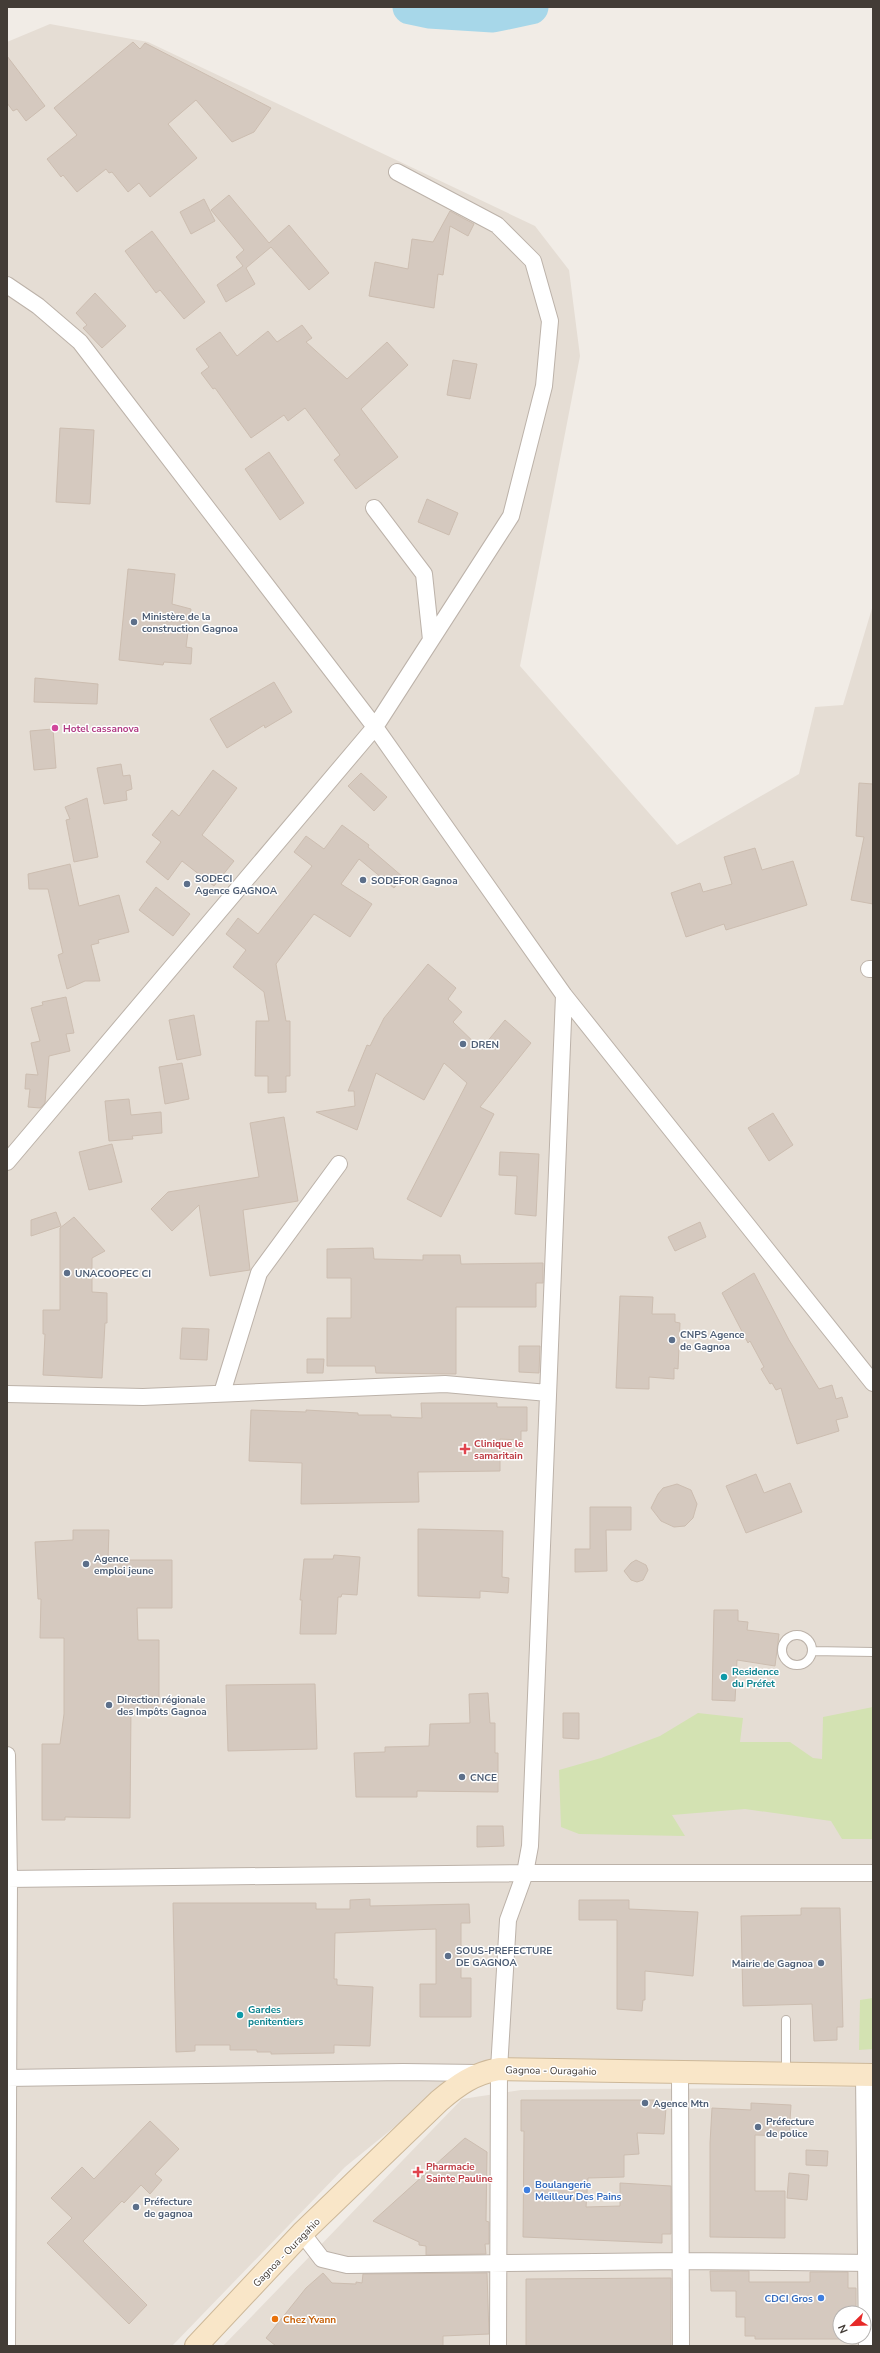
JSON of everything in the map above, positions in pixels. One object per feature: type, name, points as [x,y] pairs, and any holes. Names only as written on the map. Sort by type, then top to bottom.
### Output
[{"type":"main road","name":"Gagnoa - Ouragahio","points":[[196,2346],[302,2233],[439,2101],[456,2086],[478,2073],[499,2069],[870,2075]]},
{"type":"street","points":[[7,1162],[375,727],[511,516],[544,386],[550,321],[533,261],[497,225],[397,172]]},
{"type":"street","points":[[7,285],[38,306],[80,342],[375,727],[564,995],[873,1383]]},
{"type":"street","points":[[374,508],[424,574],[431,640]]},
{"type":"street","points":[[498,2346],[499,2069],[508,1920],[525,1873],[530,1846],[564,995]]},
{"type":"street","points":[[222,1394],[259,1273],[339,1164]]},
{"type":"street","points":[[7,1394],[143,1397],[445,1384],[548,1392]]},
{"type":"street","points":[[7,1755],[7,2346]]},
{"type":"street","points":[[8,1879],[525,1873],[873,1873]]},
{"type":"street","points":[[8,2078],[402,2072],[478,2073]]},
{"type":"street","points":[[680,2072],[681,2346]]},
{"type":"street","points":[[869,2346],[870,2075]]},
{"type":"street","points":[[302,2233],[322,2259],[347,2265],[870,2262]]},
{"type":"lane","points":[[812,1651],[873,1652]]},
{"type":"lane","points":[[786,2020],[786,2074]]},
{"type":"shaded area","points":[[50,24],[148,42],[535,226],[569,270],[580,356],[520,666],[677,845],[799,774],[815,707],[843,705],[873,605],[873,2066],[471,2065],[345,2167],[172,2346],[7,2346],[7,42]]},
{"type":"shaded area","points":[[873,2087],[873,2346],[223,2346],[462,2099],[521,2090]]},
{"type":"green space","points":[[873,1707],[873,1839],[842,1839],[831,1821],[745,1809],[672,1815],[685,1836],[579,1834],[561,1827],[559,1770],[601,1758],[660,1736],[698,1713],[743,1718],[740,1742],[790,1742],[813,1758],[822,1759],[823,1717]]},
{"type":"green space","points":[[873,1998],[873,2049],[859,2050],[860,2000]]},
{"type":"building","points":[[133,42],[140,49],[145,43],[271,108],[254,132],[232,142],[196,100],[168,124],[197,158],[150,197],[139,183],[128,192],[112,172],[109,173],[106,169],[77,192],[63,175],[61,177],[47,159],[77,135],[54,108]]},
{"type":"building","points":[[7,56],[45,106],[26,121],[17,109],[13,111],[7,103]]},
{"type":"building","points":[[229,195],[269,243],[289,225],[329,273],[309,290],[271,247],[246,268],[255,284],[226,302],[217,285],[243,266],[236,257],[244,250],[211,210]]},
{"type":"building","points":[[204,199],[215,221],[191,234],[180,212]]},
{"type":"building","points":[[450,211],[474,224],[468,236],[450,226],[443,275],[438,274],[434,308],[369,296],[375,262],[408,269],[412,239],[433,242]]},
{"type":"building","points":[[152,231],[205,302],[184,319],[160,290],[156,293],[125,251]]},
{"type":"building","points":[[95,293],[126,326],[102,348],[83,328],[87,325],[76,313]]},
{"type":"building","points":[[302,325],[312,338],[306,342],[347,379],[387,342],[408,365],[361,409],[398,457],[356,489],[334,460],[340,455],[305,408],[288,421],[284,415],[251,438],[215,388],[213,389],[201,373],[209,367],[196,349],[220,332],[237,356],[268,331],[277,342]]},
{"type":"building","points":[[453,360],[477,364],[470,399],[447,395]]},
{"type":"building","points":[[60,428],[94,430],[90,504],[56,502]]},
{"type":"building","points":[[269,452],[304,503],[280,520],[245,469]]},
{"type":"building","points":[[427,499],[458,513],[449,535],[418,522]]},
{"type":"building","points":[[128,569],[175,574],[172,604],[191,609],[186,647],[192,648],[191,664],[164,662],[163,665],[119,660]]},
{"type":"building","points":[[35,678],[98,684],[97,704],[34,702]]},
{"type":"building","points":[[274,682],[292,712],[265,728],[264,725],[227,748],[210,719]]},
{"type":"building","points":[[53,729],[56,768],[34,770],[30,731]]},
{"type":"building","points":[[121,764],[123,776],[130,775],[132,789],[126,791],[127,800],[104,804],[97,768]]},
{"type":"building","points":[[213,770],[237,788],[202,835],[234,861],[214,886],[182,861],[168,880],[146,862],[161,842],[152,835],[172,810],[179,816]]},
{"type":"building","points":[[361,773],[387,797],[374,811],[348,786]]},
{"type":"building","points":[[859,783],[873,784],[873,904],[851,900],[864,837],[856,836]]},
{"type":"building","points":[[87,798],[98,857],[74,862],[66,820],[70,819],[65,807]]},
{"type":"building","points":[[342,825],[369,845],[368,847],[403,877],[394,888],[359,859],[341,884],[372,904],[350,937],[314,914],[276,964],[286,1021],[290,1021],[290,1076],[286,1076],[286,1092],[268,1093],[268,1076],[255,1076],[256,1021],[269,1021],[264,992],[233,967],[246,950],[226,934],[238,918],[258,934],[312,866],[294,852],[306,836],[324,849]]},
{"type":"building","points":[[755,848],[762,870],[793,861],[807,905],[726,930],[724,924],[686,937],[671,893],[700,883],[703,892],[732,884],[724,857]]},
{"type":"building","points":[[70,864],[79,906],[119,895],[129,932],[98,940],[99,943],[91,945],[100,981],[85,981],[67,989],[58,955],[63,953],[48,889],[29,889],[28,874]]},
{"type":"building","points":[[156,887],[190,914],[173,936],[139,910]]},
{"type":"building","points":[[428,964],[456,988],[448,999],[462,1012],[453,1022],[481,1049],[505,1020],[531,1043],[480,1107],[494,1114],[441,1217],[407,1199],[467,1083],[444,1063],[424,1100],[376,1073],[357,1130],[316,1112],[355,1106],[354,1091],[348,1091],[367,1045],[370,1046],[384,1018]]},
{"type":"building","points":[[66,997],[74,1033],[66,1034],[70,1051],[49,1056],[45,1103],[40,1108],[28,1107],[30,1089],[25,1089],[26,1074],[38,1075],[31,1043],[40,1041],[31,1008],[43,1005],[42,1002]]},
{"type":"building","points":[[194,1015],[201,1055],[177,1060],[169,1020]]},
{"type":"building","points":[[182,1063],[189,1099],[165,1104],[159,1067]]},
{"type":"building","points":[[129,1099],[131,1115],[161,1112],[162,1133],[132,1136],[133,1139],[109,1141],[105,1101]]},
{"type":"building","points":[[773,1113],[793,1145],[769,1161],[748,1128]]},
{"type":"building","points":[[284,1117],[298,1201],[243,1210],[250,1270],[210,1276],[199,1205],[172,1231],[151,1209],[168,1192],[259,1177],[250,1123]]},
{"type":"building","points":[[112,1144],[122,1182],[89,1190],[79,1152]]},
{"type":"building","points":[[500,1152],[539,1154],[536,1216],[515,1214],[517,1176],[499,1175]]},
{"type":"building","points":[[56,1212],[61,1226],[31,1236],[31,1220]]},
{"type":"building","points":[[74,1217],[105,1251],[92,1258],[92,1292],[107,1293],[107,1323],[105,1323],[102,1378],[43,1375],[45,1334],[43,1334],[43,1310],[60,1310],[60,1228]]},
{"type":"building","points":[[700,1222],[706,1237],[675,1251],[668,1237]]},
{"type":"building","points":[[373,1248],[374,1259],[423,1260],[423,1255],[460,1255],[461,1264],[543,1263],[543,1283],[536,1283],[536,1307],[456,1307],[456,1374],[376,1373],[375,1366],[327,1366],[327,1318],[351,1318],[351,1278],[327,1278],[327,1249]]},
{"type":"building","points":[[754,1273],[789,1340],[819,1389],[832,1385],[836,1399],[842,1397],[848,1417],[836,1420],[839,1431],[797,1444],[781,1388],[776,1390],[772,1383],[770,1384],[761,1369],[764,1367],[750,1341],[748,1343],[722,1293]]},
{"type":"building","points":[[620,1296],[653,1297],[652,1314],[675,1314],[675,1322],[680,1323],[678,1369],[674,1368],[674,1379],[649,1377],[649,1389],[616,1388]]},
{"type":"building","points":[[182,1328],[209,1329],[207,1360],[180,1359]]},
{"type":"building","points":[[519,1346],[540,1346],[539,1373],[519,1372]]},
{"type":"building","points":[[307,1359],[324,1359],[323,1373],[307,1373]]},
{"type":"building","points":[[421,1403],[497,1403],[497,1407],[527,1407],[527,1431],[521,1431],[521,1440],[500,1439],[500,1471],[418,1472],[419,1502],[301,1504],[302,1463],[249,1461],[251,1410],[306,1412],[306,1410],[358,1413],[358,1415],[391,1415],[391,1417],[422,1418]]},
{"type":"building","points":[[756,1474],[764,1493],[790,1483],[802,1512],[746,1533],[726,1486]]},
{"type":"building","points":[[677,1484],[691,1490],[697,1504],[693,1518],[685,1526],[674,1527],[661,1521],[651,1508],[658,1494],[663,1488]]},
{"type":"building","points":[[590,1507],[631,1507],[631,1530],[606,1530],[607,1571],[575,1572],[575,1549],[590,1549]]},
{"type":"building","points":[[418,1529],[503,1531],[502,1577],[509,1578],[508,1593],[480,1591],[480,1598],[418,1596]]},
{"type":"building","points":[[73,1530],[109,1530],[108,1560],[172,1560],[172,1608],[137,1608],[138,1640],[159,1640],[159,1709],[131,1709],[130,1818],[65,1817],[65,1820],[42,1820],[42,1744],[60,1744],[64,1714],[64,1638],[40,1638],[41,1599],[38,1599],[35,1542],[73,1540]]},
{"type":"building","points":[[334,1555],[360,1557],[357,1595],[342,1594],[341,1597],[338,1597],[336,1634],[300,1634],[302,1600],[300,1600],[304,1559],[333,1559]]},
{"type":"building","points":[[636,1560],[646,1565],[648,1570],[643,1580],[637,1582],[631,1580],[624,1571]]},
{"type":"building","name":"Residence du Préfet","points":[[714,1610],[738,1610],[738,1621],[748,1622],[747,1630],[779,1634],[775,1666],[737,1660],[735,1701],[712,1700]]},
{"type":"building","points":[[315,1684],[317,1749],[228,1751],[226,1685]]},
{"type":"building","points":[[488,1693],[490,1723],[495,1723],[495,1753],[498,1753],[498,1792],[417,1791],[417,1797],[356,1797],[354,1753],[385,1752],[385,1747],[429,1746],[430,1724],[470,1723],[469,1694]]},
{"type":"building","points":[[563,1713],[579,1713],[579,1739],[563,1738]]},
{"type":"building","points":[[477,1826],[503,1826],[504,1846],[477,1847]]},
{"type":"building","points":[[370,1899],[370,1906],[469,1904],[470,1923],[461,1923],[461,1978],[471,1978],[471,2017],[420,2017],[420,1984],[436,1984],[436,1929],[335,1933],[334,1979],[337,1979],[337,1985],[373,1987],[370,2046],[334,2045],[334,2053],[271,2054],[271,2052],[257,2052],[257,2050],[230,2050],[230,2045],[195,2045],[195,2051],[176,2052],[173,1903],[316,1903],[316,1909],[350,1909],[350,1900]]},
{"type":"building","points":[[579,1900],[629,1900],[629,1909],[698,1912],[693,1976],[645,1971],[645,2000],[643,2000],[642,2011],[617,2009],[617,1920],[579,1920]]},
{"type":"building","points":[[801,1908],[840,1908],[843,2027],[837,2027],[837,2040],[814,2041],[812,2004],[743,2006],[741,1916],[801,1915]]},
{"type":"building","points":[[521,2100],[656,2100],[666,2108],[664,2134],[637,2133],[639,2154],[624,2155],[624,2177],[588,2178],[586,2207],[620,2206],[620,2183],[671,2186],[671,2234],[662,2234],[662,2243],[523,2237],[524,2131],[521,2131]]},
{"type":"building","points":[[751,2103],[791,2105],[789,2136],[755,2135],[755,2191],[785,2191],[785,2238],[710,2237],[710,2143],[712,2108],[751,2110]]},
{"type":"building","points":[[150,2121],[179,2149],[155,2174],[162,2180],[150,2194],[141,2185],[124,2203],[122,2201],[83,2241],[147,2305],[129,2324],[47,2243],[72,2218],[51,2198],[82,2167],[94,2179]]},
{"type":"building","points":[[465,2138],[487,2152],[486,2221],[489,2222],[489,2244],[485,2244],[486,2254],[426,2255],[426,2246],[419,2245],[419,2242],[373,2221]]},
{"type":"building","points":[[806,2150],[828,2151],[827,2166],[806,2165]]},
{"type":"building","points":[[789,2173],[809,2175],[807,2200],[787,2198]]},
{"type":"building","points":[[710,2271],[749,2271],[749,2282],[810,2282],[810,2272],[848,2272],[848,2288],[856,2288],[856,2305],[832,2305],[832,2339],[755,2339],[755,2336],[745,2336],[745,2317],[736,2317],[736,2291],[711,2291]]},
{"type":"building","points":[[323,2273],[332,2283],[356,2284],[356,2282],[362,2283],[363,2274],[487,2273],[489,2334],[443,2336],[443,2346],[276,2346],[266,2338],[306,2288]]},
{"type":"building","points":[[671,2278],[671,2346],[526,2346],[526,2279]]},
{"type":"waterway","points":[[410,7],[429,11],[493,15],[531,7]]},
{"type":"place","name":"Ministère de la construction Gagnoa","points":[[134,622]]},
{"type":"place","name":"Hotel cassanova","points":[[55,728]]},
{"type":"place","name":"SODEFOR Gagnoa","points":[[363,880]]},
{"type":"place","name":"SODECI Agence GAGNOA","points":[[187,884]]},
{"type":"place","name":"DREN","points":[[463,1044]]},
{"type":"place","name":"UNACOOPEC CI","points":[[67,1273]]},
{"type":"place","name":"CNPS Agence de Gagnoa","points":[[672,1340]]},
{"type":"place","name":"Clinique le samaritain","points":[[465,1449]]},
{"type":"place","name":"Agence emploi jeune","points":[[86,1564]]},
{"type":"place","name":"Residence du Préfet","points":[[724,1677]]},
{"type":"place","name":"Direction régionale des Impôts Gagnoa","points":[[109,1705]]},
{"type":"place","name":"CNCE","points":[[462,1777]]},
{"type":"place","name":"SOUS-PREFECTURE DE GAGNOA","points":[[448,1956]]},
{"type":"place","name":"Mairie de Gagnoa","points":[[821,1963]]},
{"type":"place","name":"Gardes penitentiers","points":[[240,2015]]},
{"type":"place","name":"Agence Mtn","points":[[645,2103]]},
{"type":"place","name":"Préfecture de police","points":[[758,2127]]},
{"type":"place","name":"Pharmacie Sainte Pauline","points":[[418,2172]]},
{"type":"place","name":"Boulangerie Meilleur Des Pains","points":[[527,2190]]},
{"type":"place","name":"Préfecture de gagnoa","points":[[136,2207]]},
{"type":"place","name":"CDCI Gros","points":[[821,2298]]},
{"type":"place","name":"Chez Yvann","points":[[275,2319]]}]
